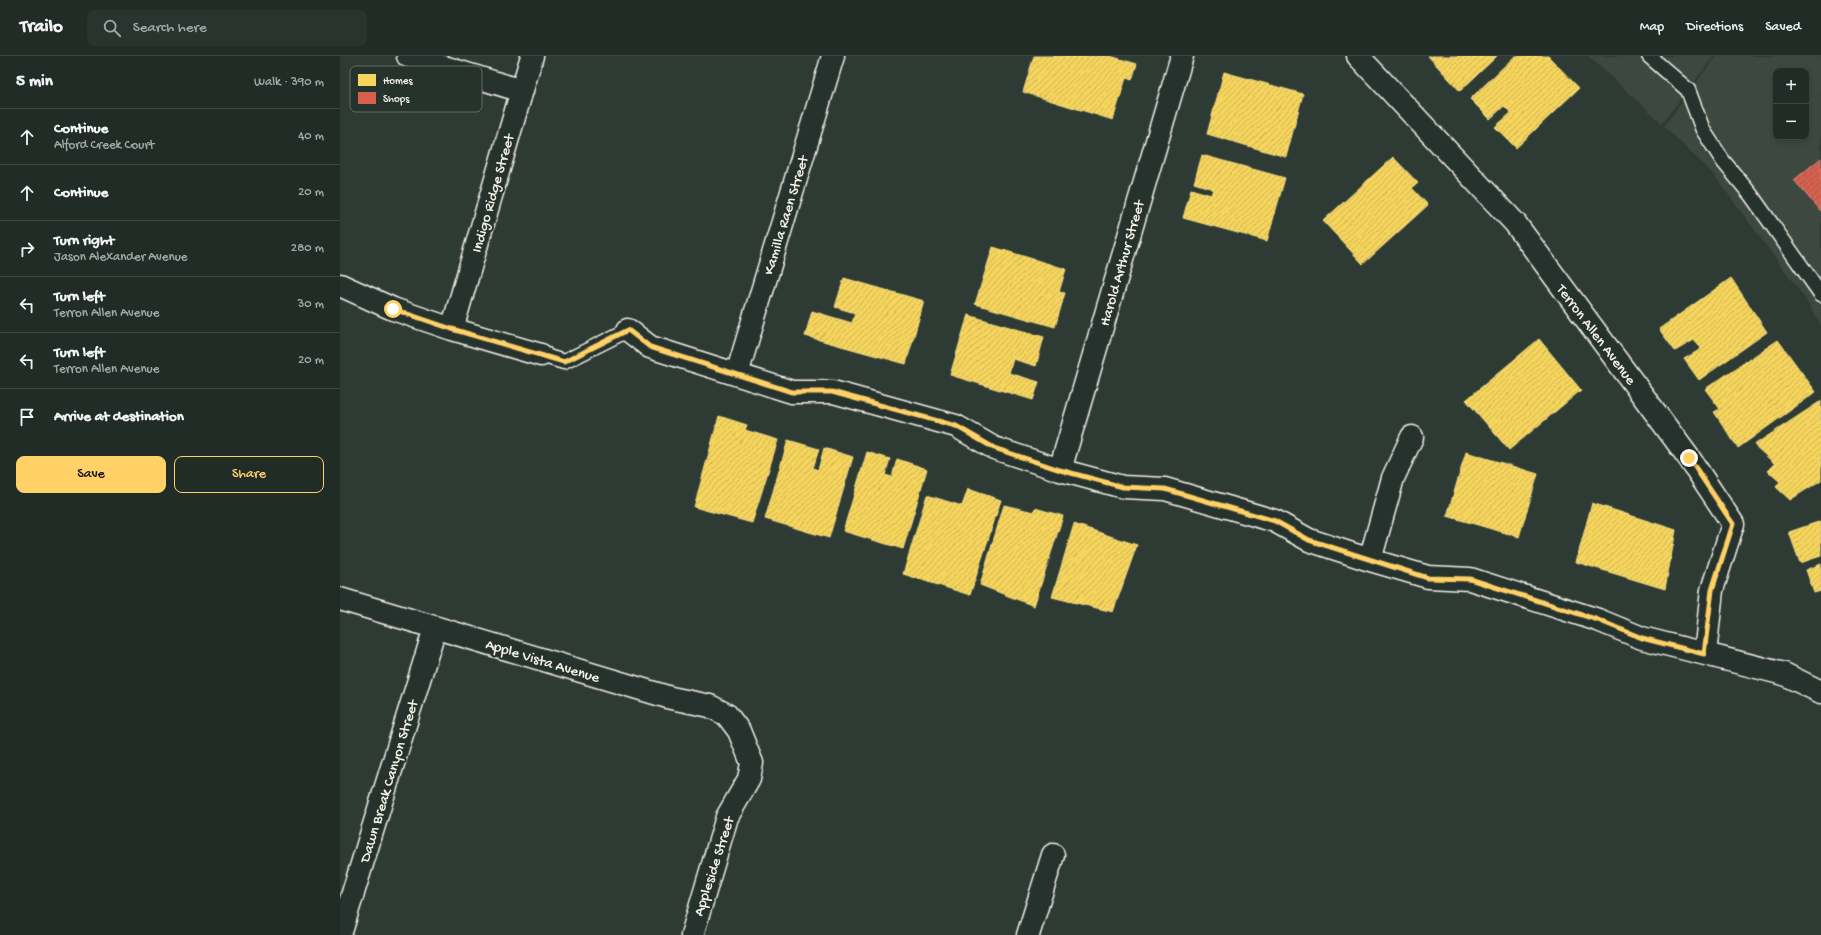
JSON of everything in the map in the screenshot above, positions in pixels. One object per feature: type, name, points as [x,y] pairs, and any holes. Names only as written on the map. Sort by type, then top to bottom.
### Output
[{"type":"street","points":[[408,56],[441,66]]},
{"type":"street","name":"Indigo Ridge Street","points":[[452,329],[532,56]]},
{"type":"street","name":"Kamilla Raen Street","points":[[737,374],[833,56]]},
{"type":"street","name":"Harold Arthur Street","points":[[1060,470],[1182,56]]},
{"type":"street","name":"Terron Allen Avenue","points":[[1358,56],[1515,223],[1689,458],[1733,524],[1712,590],[1704,654]]},
{"type":"street","points":[[482,79],[522,91]]},
{"type":"street","points":[[340,285],[393,309],[452,329],[541,355]]},
{"type":"street","points":[[628,330],[650,347],[792,392],[832,392],[956,426],[994,448],[1060,470],[1123,487],[1165,489],[1275,521],[1309,540],[1370,560],[1428,578],[1470,579],[1598,620],[1642,638],[1784,674],[1821,692]]},
{"type":"street","points":[[1370,560],[1393,478],[1412,436]]},
{"type":"street","name":"Apple Vista Avenue","points":[[340,599],[671,698],[710,706],[728,715],[739,731]]},
{"type":"street","name":"Dawn Break Canyon Street","points":[[340,935],[435,628]]},
{"type":"street","name":"Appleside Street","points":[[692,935],[727,817],[749,779],[752,763],[739,731]]},
{"type":"street","points":[[1028,935],[1053,855]]},
{"type":"lane","points":[[1650,56],[1688,90],[1703,130],[1722,161],[1751,195],[1819,287]]},
{"type":"lane","points":[[541,355],[564,362],[628,330]]},
{"type":"shaded area","points":[[1588,56],[1714,56],[1662,123]]},
{"type":"shaded area","points":[[1716,56],[1821,56],[1821,326],[1805,298],[1714,175],[1664,126]]},
{"type":"building: Homes","points":[[1034,56],[1110,56],[1137,64],[1132,80],[1126,78],[1113,120],[1023,92]]},
{"type":"building: Homes","points":[[1428,56],[1497,56],[1460,91]]},
{"type":"building: Homes","points":[[1515,56],[1548,56],[1579,88],[1516,148],[1495,127],[1511,113],[1504,106],[1490,119],[1470,99]]},
{"type":"building: Homes","points":[[1224,72],[1303,94],[1286,157],[1207,134]]},
{"type":"building: Homes","points":[[1202,155],[1285,178],[1267,241],[1183,218],[1191,189],[1211,195],[1213,189],[1194,183]]},
{"type":"building: Homes","points":[[1393,157],[1418,183],[1412,188],[1428,205],[1363,264],[1323,221]]},
{"type":"building: Homes","points":[[993,247],[1066,269],[1059,292],[1065,293],[1055,327],[975,304]]},
{"type":"building: Homes","points":[[844,278],[924,301],[906,364],[805,336],[812,311],[852,323],[855,313],[835,307]]},
{"type":"building: Homes","points":[[1731,278],[1767,332],[1699,380],[1684,359],[1701,349],[1694,340],[1675,351],[1659,329]]},
{"type":"building: Homes","points":[[968,315],[1044,337],[1036,366],[1013,359],[1009,373],[1039,382],[1033,400],[950,375]]},
{"type":"building: Homes","points":[[1539,339],[1581,390],[1509,450],[1466,400]]},
{"type":"building: Homes","points":[[1778,340],[1816,392],[1738,448],[1714,412],[1720,409],[1705,389]]},
{"type":"building: Homes","points":[[1821,401],[1821,480],[1790,500],[1776,487],[1780,482],[1768,471],[1775,464],[1754,445]]},
{"type":"building: Homes","points":[[719,416],[747,425],[745,430],[778,440],[752,523],[694,507]]},
{"type":"building: Homes","points":[[788,440],[819,449],[813,468],[818,470],[824,448],[853,457],[829,538],[765,519]]},
{"type":"building: Homes","points":[[867,452],[890,459],[885,475],[892,477],[897,459],[927,469],[903,549],[843,531]]},
{"type":"building: Homes","points":[[1466,452],[1538,474],[1519,537],[1447,516]]},
{"type":"building: Homes","points":[[968,489],[1001,500],[970,595],[903,574],[927,495],[962,506]]},
{"type":"building: Homes","points":[[1592,503],[1676,530],[1665,589],[1576,562]]},
{"type":"building: Homes","points":[[1004,505],[1034,512],[1035,508],[1063,516],[1034,606],[980,585]]},
{"type":"building: Homes","points":[[1821,521],[1821,556],[1800,563],[1789,532]]},
{"type":"building: Homes","points":[[1074,524],[1137,545],[1113,612],[1052,597]]},
{"type":"building: Homes","points":[[1821,564],[1821,591],[1814,593],[1806,570]]},
{"type":"building: Shops","points":[[1821,158],[1821,212],[1794,180]]},
{"type":"route","points":[[393,309],[452,329],[564,362],[628,330],[650,347],[792,392],[832,392],[956,426],[994,448],[1060,470],[1123,487],[1165,489],[1275,521],[1309,540],[1428,578],[1470,579],[1598,620],[1642,638],[1704,654],[1712,590],[1733,524],[1689,458]]}]
